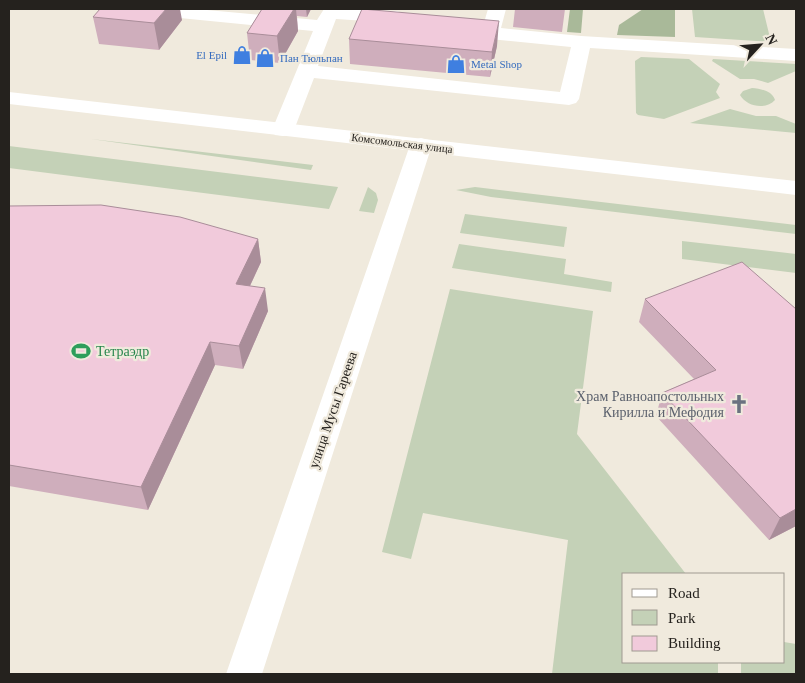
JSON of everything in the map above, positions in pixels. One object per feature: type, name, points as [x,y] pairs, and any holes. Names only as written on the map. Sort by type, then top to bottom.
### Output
[{"type":"main road","points":[[139,9],[225,12],[323,26]]},
{"type":"main road","points":[[490,33],[497,9]]},
{"type":"main road","points":[[283,130],[329,13],[416,20]]},
{"type":"main road","points":[[444,25],[490,33],[582,42],[796,55]]},
{"type":"main road","points":[[306,71],[569,99],[582,42]]},
{"type":"main road","name":"Комсомольская улица","points":[[9,98],[796,188]]},
{"type":"main road","name":"улица Мусы Гареева","points":[[244,674],[421,146]]},
{"type":"green space","points":[[570,9],[583,9],[581,33],[567,32]]},
{"type":"green space","points":[[643,9],[675,9],[675,37],[617,35],[619,25]]},
{"type":"green space","points":[[692,9],[763,9],[771,42],[695,37]]},
{"type":"green space","points":[[641,57],[689,59],[720,84],[716,92],[720,98],[664,119],[638,115],[636,113],[635,61]]},
{"type":"green space","points":[[713,59],[796,64],[796,71],[768,83],[754,79],[740,79],[712,61]]},
{"type":"green space","points":[[752,88],[769,93],[775,100],[762,106],[747,102],[740,95],[743,91]]},
{"type":"green space","points":[[730,109],[756,116],[776,116],[796,124],[796,133],[690,123]]},
{"type":"green space","points":[[91,139],[313,165],[311,170]]},
{"type":"green space","points":[[9,146],[338,187],[329,209],[9,168]]},
{"type":"green space","points":[[368,187],[376,193],[378,200],[374,213],[359,211]]},
{"type":"green space","points":[[475,187],[796,225],[796,234],[491,197],[456,190]]},
{"type":"green space","points":[[465,214],[567,227],[564,247],[460,233]]},
{"type":"green space","points":[[682,241],[796,254],[796,273],[682,259]]},
{"type":"green space","points":[[459,244],[566,259],[564,274],[612,282],[611,292],[452,268]]},
{"type":"green space","points":[[450,289],[593,311],[577,434],[685,573],[622,573],[622,663],[718,663],[718,674],[552,674],[568,540],[423,513],[411,559],[382,552]]},
{"type":"green space","points":[[785,642],[796,644],[796,674],[741,674],[741,663],[785,663]]},
{"type":"building","points":[[100,9],[166,9],[154,23],[93,17]]},
{"type":"building","points":[[262,9],[294,9],[277,36],[247,33]]},
{"type":"building","points":[[362,9],[499,21],[492,52],[349,39]]},
{"type":"building","points":[[101,205],[180,217],[258,239],[236,284],[265,288],[239,346],[210,342],[141,487],[9,465],[9,206]]},
{"type":"building","name":"Храм Равноапостольных Кирилла и Мефодия","points":[[742,262],[796,309],[796,509],[780,518],[662,393],[716,370],[645,299]]},
{"type":"place","name":"El Epil","points":[[242,55]]},
{"type":"place","name":"Пан Тюльпан","points":[[265,58]]},
{"type":"place","name":"Metal Shop","points":[[456,64]]},
{"type":"place","name":"Тетраэдр","points":[[81,351]]},
{"type":"place","name":"Храм Равноапостольных Кирилла и Мефодия","points":[[739,404]]}]
